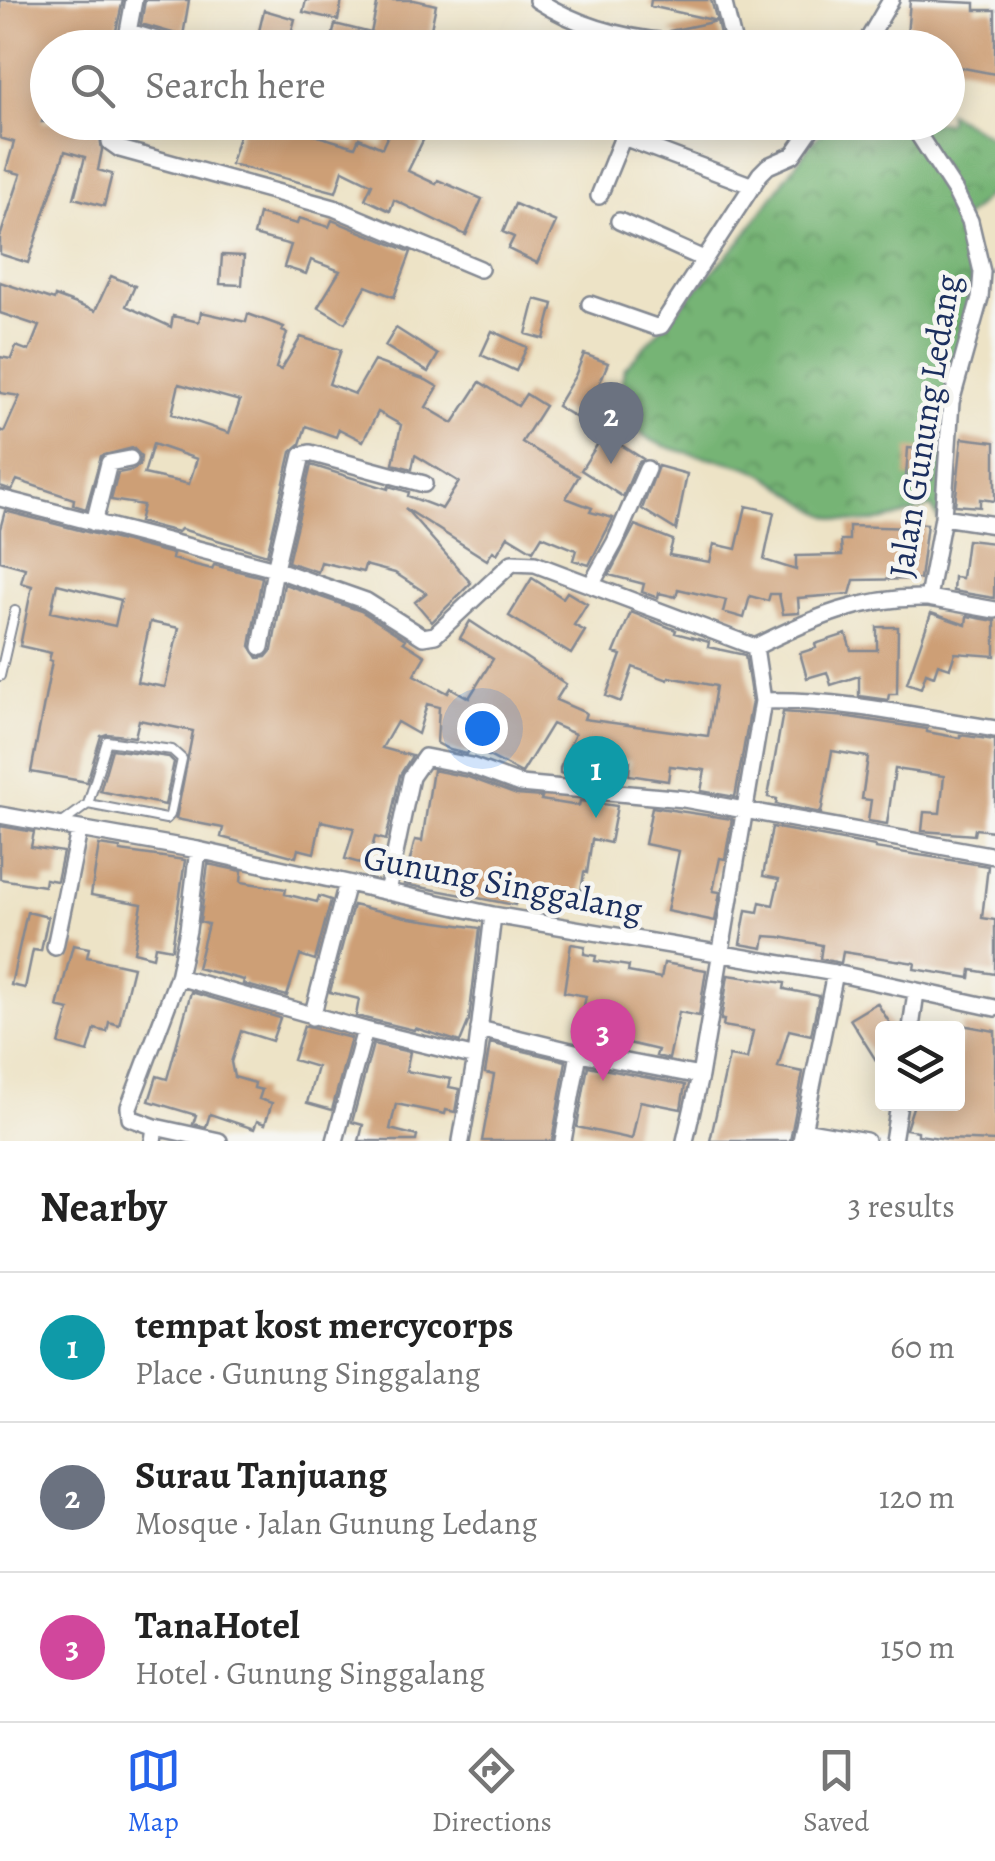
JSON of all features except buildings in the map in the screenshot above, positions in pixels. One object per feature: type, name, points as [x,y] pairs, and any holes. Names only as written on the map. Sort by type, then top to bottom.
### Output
[{"type":"street","points":[[129,30],[134,0]]},
{"type":"street","points":[[537,0],[607,30]]},
{"type":"street","points":[[723,0],[730,30]]},
{"type":"street","points":[[873,30],[890,0]]},
{"type":"street","points":[[110,140],[120,149],[322,204],[480,269]]},
{"type":"street","points":[[600,196],[622,140]]},
{"type":"street","points":[[649,140],[753,186]]},
{"type":"street","points":[[590,304],[659,327],[768,166],[792,154],[802,140]]},
{"type":"street","name":"Jalan Gunung Ledang","points":[[755,647],[873,600],[928,598],[943,517],[951,402],[980,298],[982,272],[976,238],[962,206],[922,140]]},
{"type":"street","points":[[619,222],[704,259]]},
{"type":"street","points":[[260,647],[297,466],[304,454],[424,484]]},
{"type":"street","points":[[94,523],[108,464],[130,459]]},
{"type":"street","points":[[590,586],[648,469]]},
{"type":"street","points":[[0,498],[274,569],[366,601],[423,637],[435,634],[512,562],[535,564],[755,647],[763,700],[700,1076],[685,1141]]},
{"type":"street","points":[[943,517],[995,524]]},
{"type":"street","points":[[928,598],[995,610]]},
{"type":"street","points":[[763,700],[859,707],[995,730]]},
{"type":"street","points":[[387,892],[410,777],[425,757],[471,766],[520,784],[684,800],[995,856]]},
{"type":"street","name":"Gunung Singgalang","points":[[0,816],[198,850],[493,916],[834,973],[995,1008]]},
{"type":"street","points":[[54,946],[79,831]]},
{"type":"street","points":[[198,850],[178,977],[129,1107],[130,1118],[154,1134],[219,1141]]},
{"type":"street","points":[[312,1017],[347,882]]},
{"type":"street","points":[[462,1141],[493,916]]},
{"type":"street","points":[[834,973],[802,1135],[866,1141]]},
{"type":"street","points":[[178,977],[312,1017],[476,1057]]},
{"type":"street","points":[[912,1021],[916,992]]},
{"type":"street","points":[[479,1028],[579,1053],[700,1076]]},
{"type":"street","points":[[334,1141],[365,1030]]},
{"type":"street","points":[[563,1141],[579,1053]]},
{"type":"street","points":[[892,1141],[897,1111]]},
{"type":"lane","points":[[0,676],[16,611]]},
{"type":"lane","points":[[58,827],[88,804],[106,741],[172,750],[182,759],[170,816],[166,819],[88,804]]},
{"type":"green space","points":[[965,122],[992,138],[995,146],[995,189],[960,222],[974,290],[951,381],[939,521],[931,506],[876,521],[830,517],[755,470],[662,445],[643,435],[629,420],[622,398],[624,369],[742,239],[811,143],[965,140]]},
{"type":"place","name":"Surau Tanjuang","points":[[611,464]]},
{"type":"place","name":"tempat kost mercycorps","points":[[596,818]]},
{"type":"place","name":"TanaHotel","points":[[603,1081]]}]
